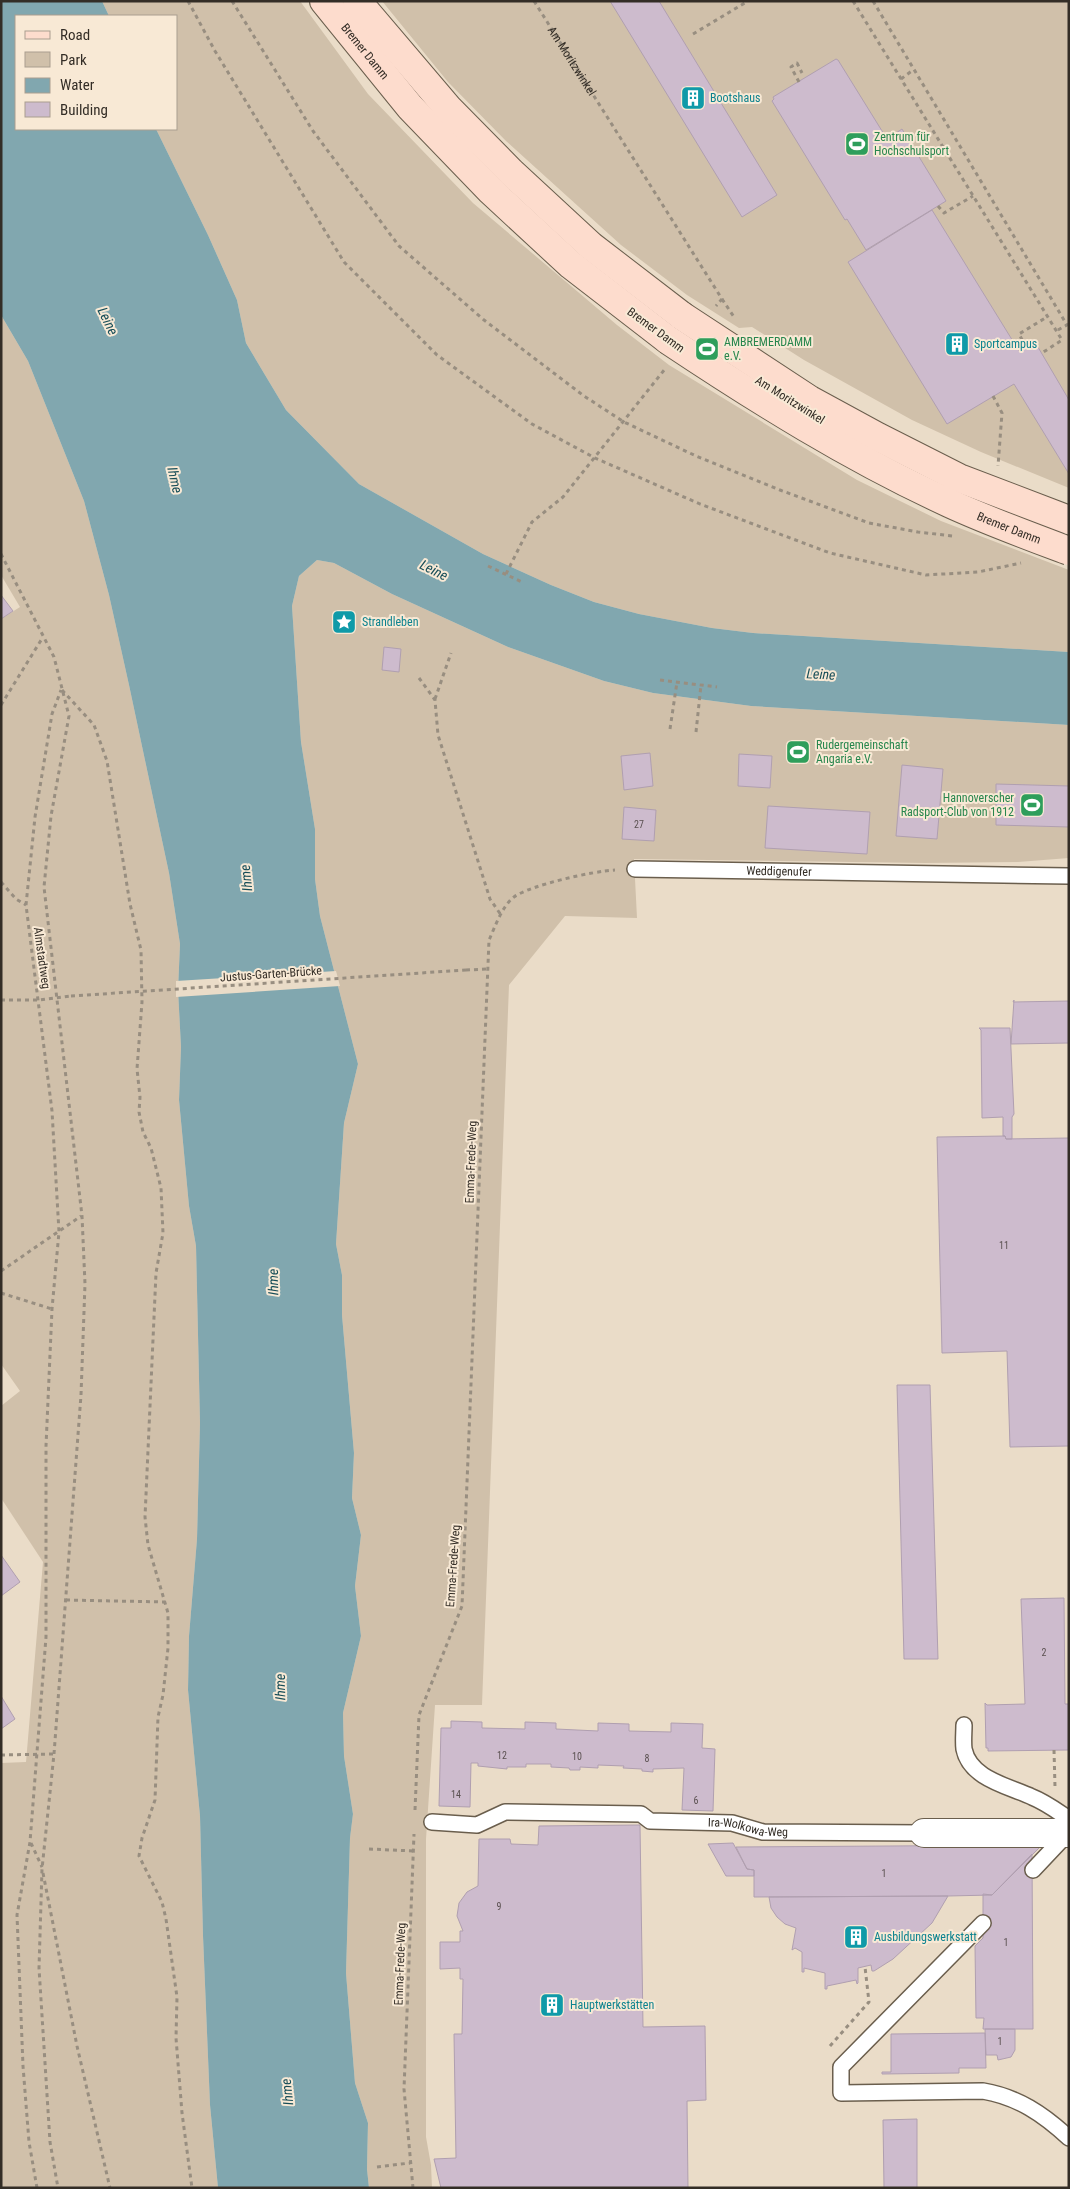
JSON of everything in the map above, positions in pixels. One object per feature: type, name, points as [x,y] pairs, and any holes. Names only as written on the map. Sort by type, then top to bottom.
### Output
[{"type":"main road","name":"Bremer Damm","points":[[324,1],[410,107],[491,191],[571,265],[680,332],[958,478],[1069,520]]},
{"type":"main road","name":"Bremer Damm","points":[[357,1],[448,108],[511,172],[680,332],[795,421],[866,462],[950,503],[1069,551]]},
{"type":"street","name":"Am Moritzwinkel","points":[[680,332],[869,448],[978,501],[1069,537]]},
{"type":"street","name":"Ira-Wolkowa-Weg","points":[[924,1833],[1069,1833]]},
{"type":"lane","name":"Weddigenufer","points":[[635,869],[1069,876]]},
{"type":"lane","points":[[964,1726],[964,1750],[975,1768],[988,1778],[1034,1798],[1069,1819]]},
{"type":"lane","name":"Ira-Wolkowa-Weg","points":[[432,1822],[477,1825],[505,1812],[641,1814],[650,1821],[732,1823],[763,1832],[924,1833]]},
{"type":"lane","points":[[1033,1870],[1069,1833]]},
{"type":"lane","points":[[983,1923],[841,2067],[840,2093],[994,2092],[1016,2099],[1030,2107],[1069,2138]]},
{"type":"path","points":[[188,1],[215,51],[344,262],[438,356],[532,424],[595,458],[708,507],[830,552],[926,575],[978,572],[1030,561]]},
{"type":"path","points":[[232,1],[314,131],[399,246],[484,320],[584,396],[624,422],[696,456],[780,490],[869,523],[958,537]]},
{"type":"path","name":"Am Moritzwinkel","points":[[534,1],[737,321]]},
{"type":"path","points":[[693,34],[748,1]]},
{"type":"path","points":[[853,1],[1062,340],[1042,353]]},
{"type":"path","points":[[873,1],[1068,327],[1056,331]]},
{"type":"path","points":[[799,82],[791,67],[797,64],[802,73]]},
{"type":"path","points":[[901,79],[913,70]]},
{"type":"path","points":[[938,206],[944,213],[973,196]]},
{"type":"path","points":[[506,574],[532,522],[563,497],[624,422],[680,332],[722,299]]},
{"type":"path","points":[[1026,347],[1019,334],[1047,317]]},
{"type":"path","points":[[993,396],[1002,413],[998,466]]},
{"type":"path","points":[[990,462],[1007,470]]},
{"type":"path","name":"Almstadtweg","points":[[1,554],[54,657],[69,716],[51,816],[44,887],[82,1216],[85,1284],[81,1395],[66,1600],[54,1754],[42,1869]]},
{"type":"path","points":[[488,566],[524,583]]},
{"type":"path","points":[[1,704],[44,637]]},
{"type":"path","points":[[451,653],[435,700],[438,735],[490,899],[501,915]]},
{"type":"path","points":[[419,678],[435,700]]},
{"type":"path","points":[[660,680],[717,687]]},
{"type":"path","points":[[670,729],[677,682]]},
{"type":"path","points":[[696,732],[701,685]]},
{"type":"path","points":[[61,690],[94,725],[108,761],[130,904],[141,950],[142,1002],[137,1069],[140,1097],[139,1112],[143,1132],[151,1148],[161,1188],[163,1233],[156,1273],[146,1517],[148,1545],[168,1613],[168,1648],[163,1695],[158,1717],[155,1800],[142,1838],[139,1856],[162,1902],[166,1919],[177,1998],[176,2038],[182,2112],[192,2188]]},
{"type":"path","name":"Almstadtweg","points":[[37,2188],[29,2142],[23,2066],[17,1915],[30,1842],[46,1637],[46,1446],[52,1309],[58,1232],[52,1112],[26,905],[34,817],[52,714],[61,690]]},
{"type":"path","points":[[488,969],[489,940],[501,915],[514,897],[532,889],[597,871],[635,869]]},
{"type":"path","points":[[1,882],[16,899],[26,905]]},
{"type":"path","name":"Justus-Garten-Brücke","points":[[1,1000],[38,1000],[71,996],[488,969]]},
{"type":"path","name":"Emma-Frede-Weg","points":[[415,1820],[419,1715],[462,1606],[488,969]]},
{"type":"path","points":[[1,1271],[82,1216]]},
{"type":"path","points":[[1,1293],[52,1309]]},
{"type":"path","points":[[66,1600],[165,1602]]},
{"type":"path","points":[[1054,1750],[1056,1805],[1054,1809]]},
{"type":"path","points":[[1,1755],[54,1754]]},
{"type":"path","name":"Emma-Frede-Weg","points":[[413,2188],[404,2089],[414,1830]]},
{"type":"path","points":[[30,1842],[42,1869],[77,2046],[110,2188]]},
{"type":"path","points":[[368,1849],[414,1851]]},
{"type":"path","points":[[42,1869],[38,1968],[50,2142],[58,2188]]},
{"type":"path","points":[[825,2052],[869,2002],[864,1967]]},
{"type":"path","points":[[377,2167],[410,2163]]},
{"type":"green space","points":[[102,1],[300,1],[368,94],[473,203],[617,325],[669,365],[857,480],[941,521],[1069,570],[1069,652],[753,633],[712,628],[639,614],[594,602],[483,554],[359,484],[286,410],[246,343],[237,300],[208,235],[156,130],[178,130],[178,15],[109,15]]},
{"type":"green space","name":"Zentrum für Hochschulsport","points":[[382,1],[1069,1],[1069,488],[981,452],[912,420],[804,360],[752,327],[739,328],[687,295],[621,245],[506,141],[448,82]]},
{"type":"green space","points":[[1,315],[28,361],[84,501],[109,595],[129,685],[169,873],[180,944],[178,990],[181,1047],[179,1100],[189,1206],[196,1246],[200,1423],[197,1539],[189,1636],[188,1690],[200,1816],[210,2105],[218,2188],[1,2188],[1,1763],[26,1762],[43,1562],[1,1498],[1,1406],[20,1391],[1,1364],[1,619],[20,607],[1,575]]},
{"type":"green space","points":[[317,560],[334,563],[392,594],[508,647],[604,681],[653,693],[751,706],[1069,725],[1069,858],[1018,862],[925,863],[634,859],[637,918],[565,916],[509,985],[482,1705],[435,1705],[426,1839],[426,2137],[431,2165],[432,2188],[369,2188],[367,2169],[368,2123],[355,2083],[346,1973],[350,1838],[353,1814],[344,1756],[343,1713],[361,1636],[355,1586],[361,1535],[352,1498],[354,1453],[342,1315],[342,1275],[336,1244],[344,1123],[358,1064],[320,916],[315,879],[315,829],[301,742],[292,606],[299,576]]},
{"type":"water","points":[[1,1],[102,1],[109,15],[15,15],[15,130],[156,130],[208,235],[237,300],[246,343],[286,410],[359,484],[483,554],[594,602],[639,614],[712,628],[753,633],[1069,652],[1069,725],[751,706],[653,693],[604,681],[508,647],[392,594],[334,563],[317,560],[299,576],[292,606],[301,742],[315,829],[315,879],[320,916],[358,1064],[344,1123],[336,1244],[342,1275],[342,1315],[354,1453],[352,1498],[361,1535],[355,1586],[361,1636],[343,1713],[344,1756],[353,1814],[350,1838],[346,1973],[355,2083],[368,2123],[367,2169],[369,2188],[218,2188],[210,2105],[200,1816],[188,1690],[189,1636],[197,1539],[200,1423],[196,1246],[189,1206],[179,1100],[181,1047],[178,990],[180,944],[169,873],[129,685],[109,595],[84,501],[28,361],[1,315]]},
{"type":"pier","points":[[336,971],[340,986],[176,997],[176,981]]},
{"type":"building","name":"Bootshaus","points":[[610,1],[659,1],[777,195],[742,217]]},
{"type":"building","points":[[836,59],[887,139],[902,129],[946,201],[866,250],[847,219],[845,220],[772,101],[773,97]]},
{"type":"building","name":"Sportcampus","points":[[932,210],[1019,351],[1035,342],[1069,400],[1069,474],[1014,384],[947,424],[848,262]]},
{"type":"building","points":[[1,595],[13,611],[1,619]]},
{"type":"building","name":"Strandleben","points":[[384,647],[401,649],[399,672],[382,670]]},
{"type":"building","points":[[650,753],[653,786],[624,790],[621,756]]},
{"type":"building","points":[[739,754],[772,756],[770,788],[738,786]]},
{"type":"building","points":[[902,765],[943,769],[937,839],[896,836]]},
{"type":"building","points":[[996,784],[1069,786],[1069,827],[996,825]]},
{"type":"building","points":[[768,806],[870,812],[867,854],[765,848]]},
{"type":"building","points":[[624,807],[656,810],[654,841],[622,839]]},
{"type":"building","points":[[1069,1001],[1069,1043],[1011,1044],[1014,1002]]},
{"type":"building","points":[[979,1028],[1010,1028],[1014,1114],[1012,1117],[1012,1139],[1006,1139],[1003,1136],[1003,1117],[982,1118],[981,1030]]},
{"type":"building","points":[[1005,1136],[1006,1139],[1069,1138],[1069,1446],[1010,1447],[1007,1351],[942,1353],[937,1137]]},
{"type":"building","points":[[897,1385],[930,1385],[938,1659],[904,1659]]},
{"type":"building","points":[[1,1555],[20,1582],[1,1596]]},
{"type":"building","points":[[1064,1598],[1065,1704],[1069,1704],[1069,1750],[988,1751],[988,1748],[986,1748],[985,1703],[987,1705],[1025,1704],[1021,1599]]},
{"type":"building","points":[[1,1696],[15,1719],[1,1729]]},
{"type":"building","points":[[451,1721],[482,1722],[482,1728],[525,1729],[525,1722],[556,1723],[556,1729],[598,1731],[598,1723],[629,1724],[629,1731],[671,1732],[671,1723],[703,1724],[702,1748],[715,1749],[713,1811],[682,1810],[684,1768],[653,1769],[653,1772],[642,1771],[642,1769],[623,1768],[624,1766],[598,1765],[598,1768],[580,1767],[580,1770],[570,1770],[569,1768],[551,1767],[551,1764],[526,1764],[526,1767],[507,1767],[507,1769],[478,1766],[478,1763],[471,1763],[470,1807],[439,1806],[441,1728],[451,1728]]},
{"type":"building","name":"Hauptwerkstätten","points":[[640,1825],[643,2027],[705,2026],[706,2100],[687,2101],[688,2188],[441,2188],[434,2159],[456,2158],[454,2034],[462,2034],[463,1979],[460,1979],[460,1968],[440,1969],[440,1942],[460,1942],[460,1931],[463,1931],[457,1916],[459,1903],[467,1892],[478,1886],[479,1839],[510,1839],[511,1844],[538,1845],[539,1826]]},
{"type":"building","points":[[733,1843],[747,1869],[754,1870],[754,1876],[726,1876],[708,1844]]},
{"type":"building","points":[[1042,1845],[992,1895],[948,1896],[754,1897],[754,1870],[747,1869],[736,1847]]},
{"type":"building","points":[[1032,1854],[1033,2029],[983,2029],[984,2018],[976,2018],[975,1946],[983,1938],[983,1894],[992,1895]]},
{"type":"building","name":"Ausbildungswerkstatt","points":[[948,1896],[932,1923],[893,1959],[874,1971],[872,1971],[871,1965],[858,1968],[857,1984],[856,1980],[827,1986],[827,1989],[825,1989],[825,1973],[804,1968],[804,1972],[802,1972],[802,1952],[795,1948],[792,1950],[796,1928],[785,1924],[777,1917],[771,1908],[769,1897]]},
{"type":"building","points":[[985,2029],[1015,2029],[1015,2050],[1011,2057],[998,2060],[997,2055],[986,2055]]},
{"type":"building","points":[[985,2033],[986,2068],[959,2068],[959,2073],[882,2074],[882,2072],[891,2072],[891,2034]]},
{"type":"building","points":[[917,2119],[917,2188],[884,2188],[883,2120]]},
{"type":"place","name":"Bootshaus","points":[[693,98]]},
{"type":"place","name":"Zentrum für Hochschulsport","points":[[857,144]]},
{"type":"place","name":"Sportcampus","points":[[957,344]]},
{"type":"place","name":"AMBREMERDAMM e.V.","points":[[707,349]]},
{"type":"place","name":"Strandleben","points":[[344,622]]},
{"type":"place","name":"Rudergemeinschaft Angaria e.V.","points":[[798,752]]},
{"type":"place","name":"Hannoverscher Radsport-Club von 1912","points":[[1032,805]]},
{"type":"place","name":"Ausbildungswerkstatt","points":[[856,1937]]},
{"type":"place","name":"Hauptwerkstätten","points":[[552,2005]]},
{"type":"water label","name":"Leine","points":[[108,321]]},
{"type":"water label","name":"Ihme","points":[[175,480]]},
{"type":"water label","name":"Leine","points":[[434,570]]},
{"type":"water label","name":"Leine","points":[[821,674]]},
{"type":"water label","name":"Ihme","points":[[246,878]]},
{"type":"water label","name":"Ihme","points":[[273,1282]]},
{"type":"water label","name":"Ihme","points":[[280,1687]]},
{"type":"water label","name":"Ihme","points":[[287,2092]]}]
